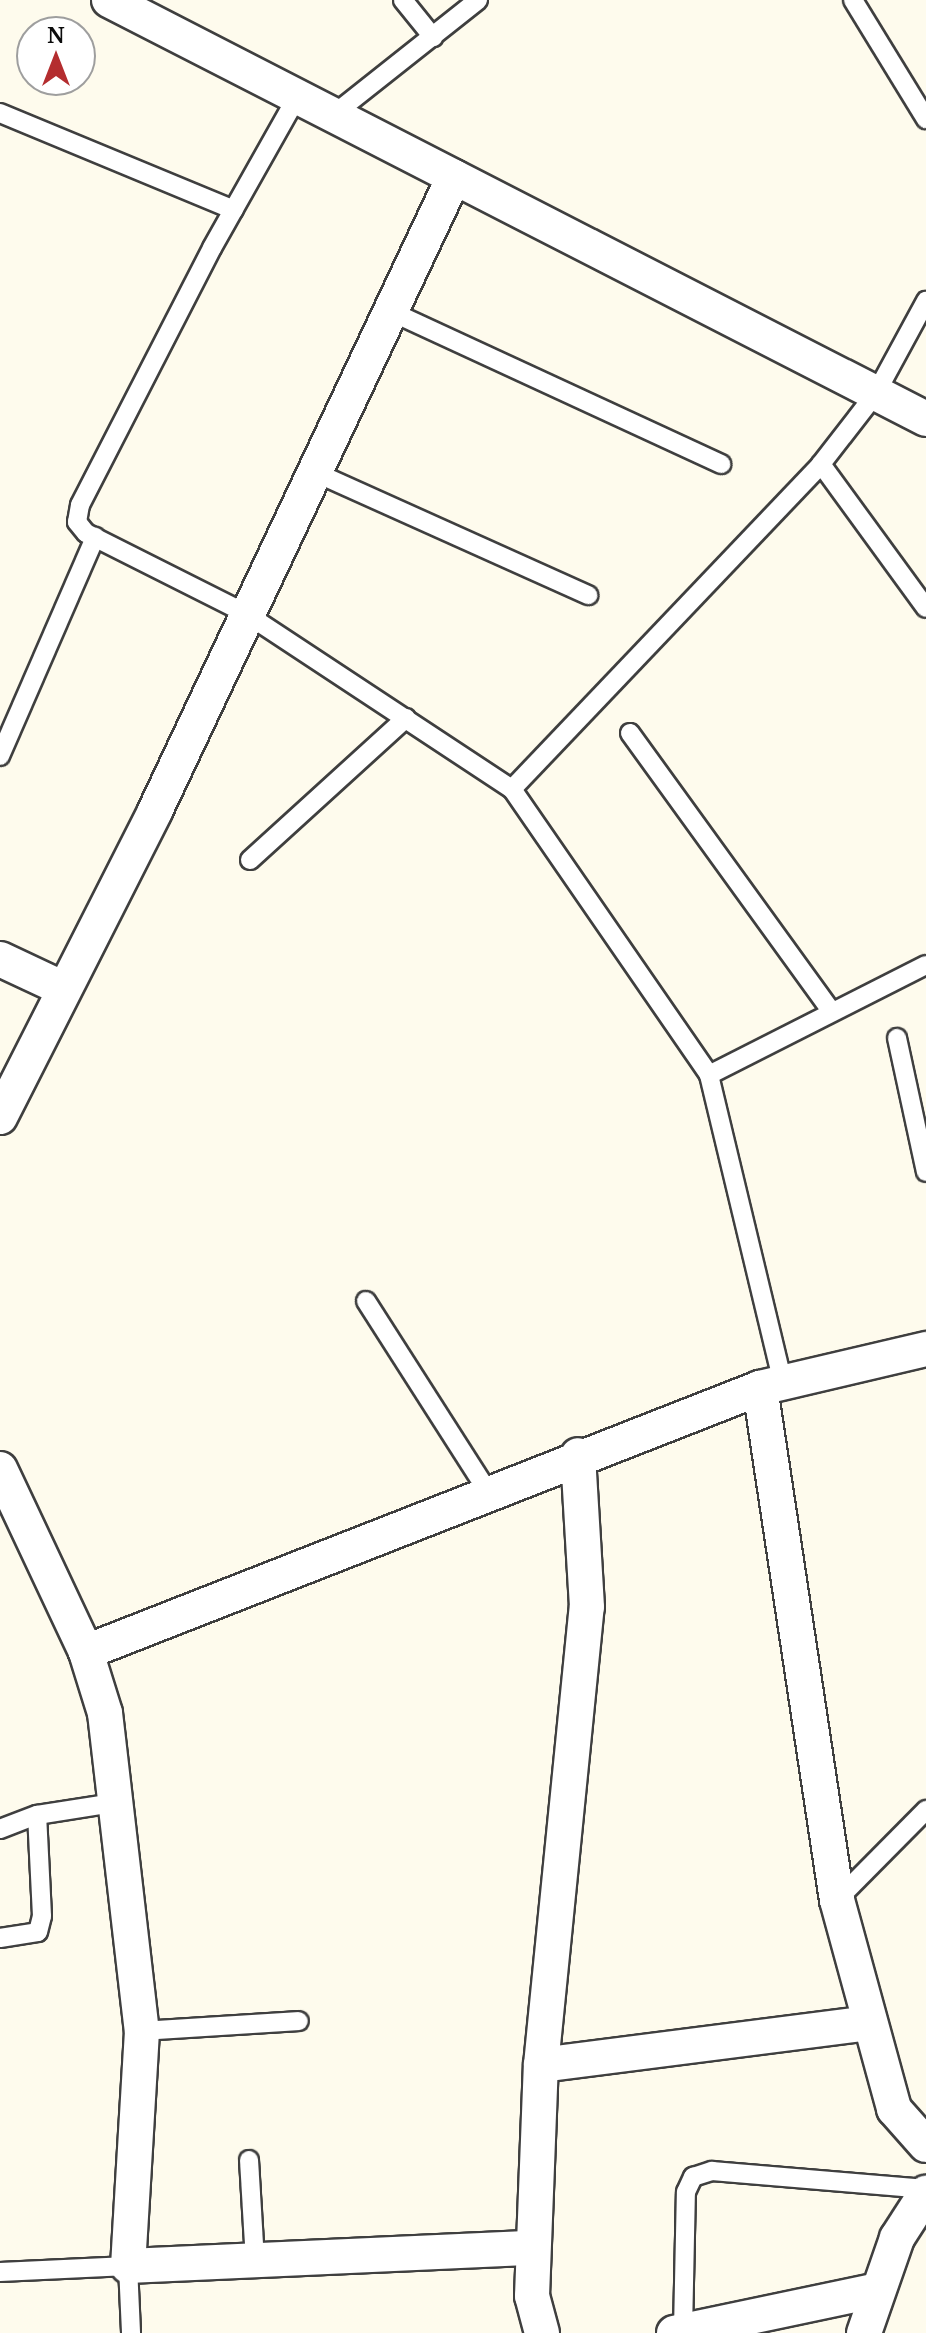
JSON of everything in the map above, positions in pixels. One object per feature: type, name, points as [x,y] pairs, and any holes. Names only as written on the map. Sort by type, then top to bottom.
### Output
[{"type":"street","points":[[109,0],[926,419]]},
{"type":"street","points":[[0,1117],[62,988],[155,811],[245,613],[454,177]]},
{"type":"street","points":[[0,959],[62,988]]},
{"type":"street","points":[[86,1652],[578,1455],[771,1385],[926,1349]]},
{"type":"street","points":[[771,1385],[837,1900],[867,2023],[894,2109],[926,2145]]},
{"type":"street","points":[[542,2333],[532,2296],[541,2065],[587,1607],[578,1455]]},
{"type":"street","points":[[0,1469],[86,1652],[105,1713],[142,2031],[128,2266],[532,2248]]},
{"type":"street","points":[[541,2065],[867,2023]]},
{"type":"street","points":[[864,2333],[897,2238],[926,2191]]},
{"type":"street","points":[[679,2332],[878,2290]]},
{"type":"lane","points":[[403,0],[433,37]]},
{"type":"lane","points":[[333,115],[478,0]]},
{"type":"lane","points":[[853,0],[926,119]]},
{"type":"lane","points":[[297,97],[234,210],[80,505],[77,522],[95,537],[245,613],[512,789],[709,1075],[771,1385]]},
{"type":"lane","points":[[0,113],[234,210]]},
{"type":"lane","points":[[512,789],[821,464],[876,393],[926,301]]},
{"type":"lane","points":[[390,311],[721,464]]},
{"type":"lane","points":[[821,464],[926,608]]},
{"type":"lane","points":[[312,471],[588,595]]},
{"type":"lane","points":[[0,756],[95,537]]},
{"type":"lane","points":[[250,860],[406,718]]},
{"type":"lane","points":[[630,733],[832,1012]]},
{"type":"lane","points":[[709,1075],[926,965]]},
{"type":"lane","points":[[897,1038],[926,1172]]},
{"type":"lane","points":[[366,1301],[488,1492]]},
{"type":"lane","points":[[0,1829],[37,1815],[114,1803]]},
{"type":"lane","points":[[837,1900],[926,1810]]},
{"type":"lane","points":[[0,1938],[38,1932],[42,1916],[37,1815]]},
{"type":"lane","points":[[142,2031],[299,2021]]},
{"type":"lane","points":[[249,2160],[255,2261]]},
{"type":"lane","points":[[679,2332],[686,2192],[693,2177],[712,2171],[926,2191]]},
{"type":"lane","points":[[0,2272],[128,2266],[131,2333]]}]
